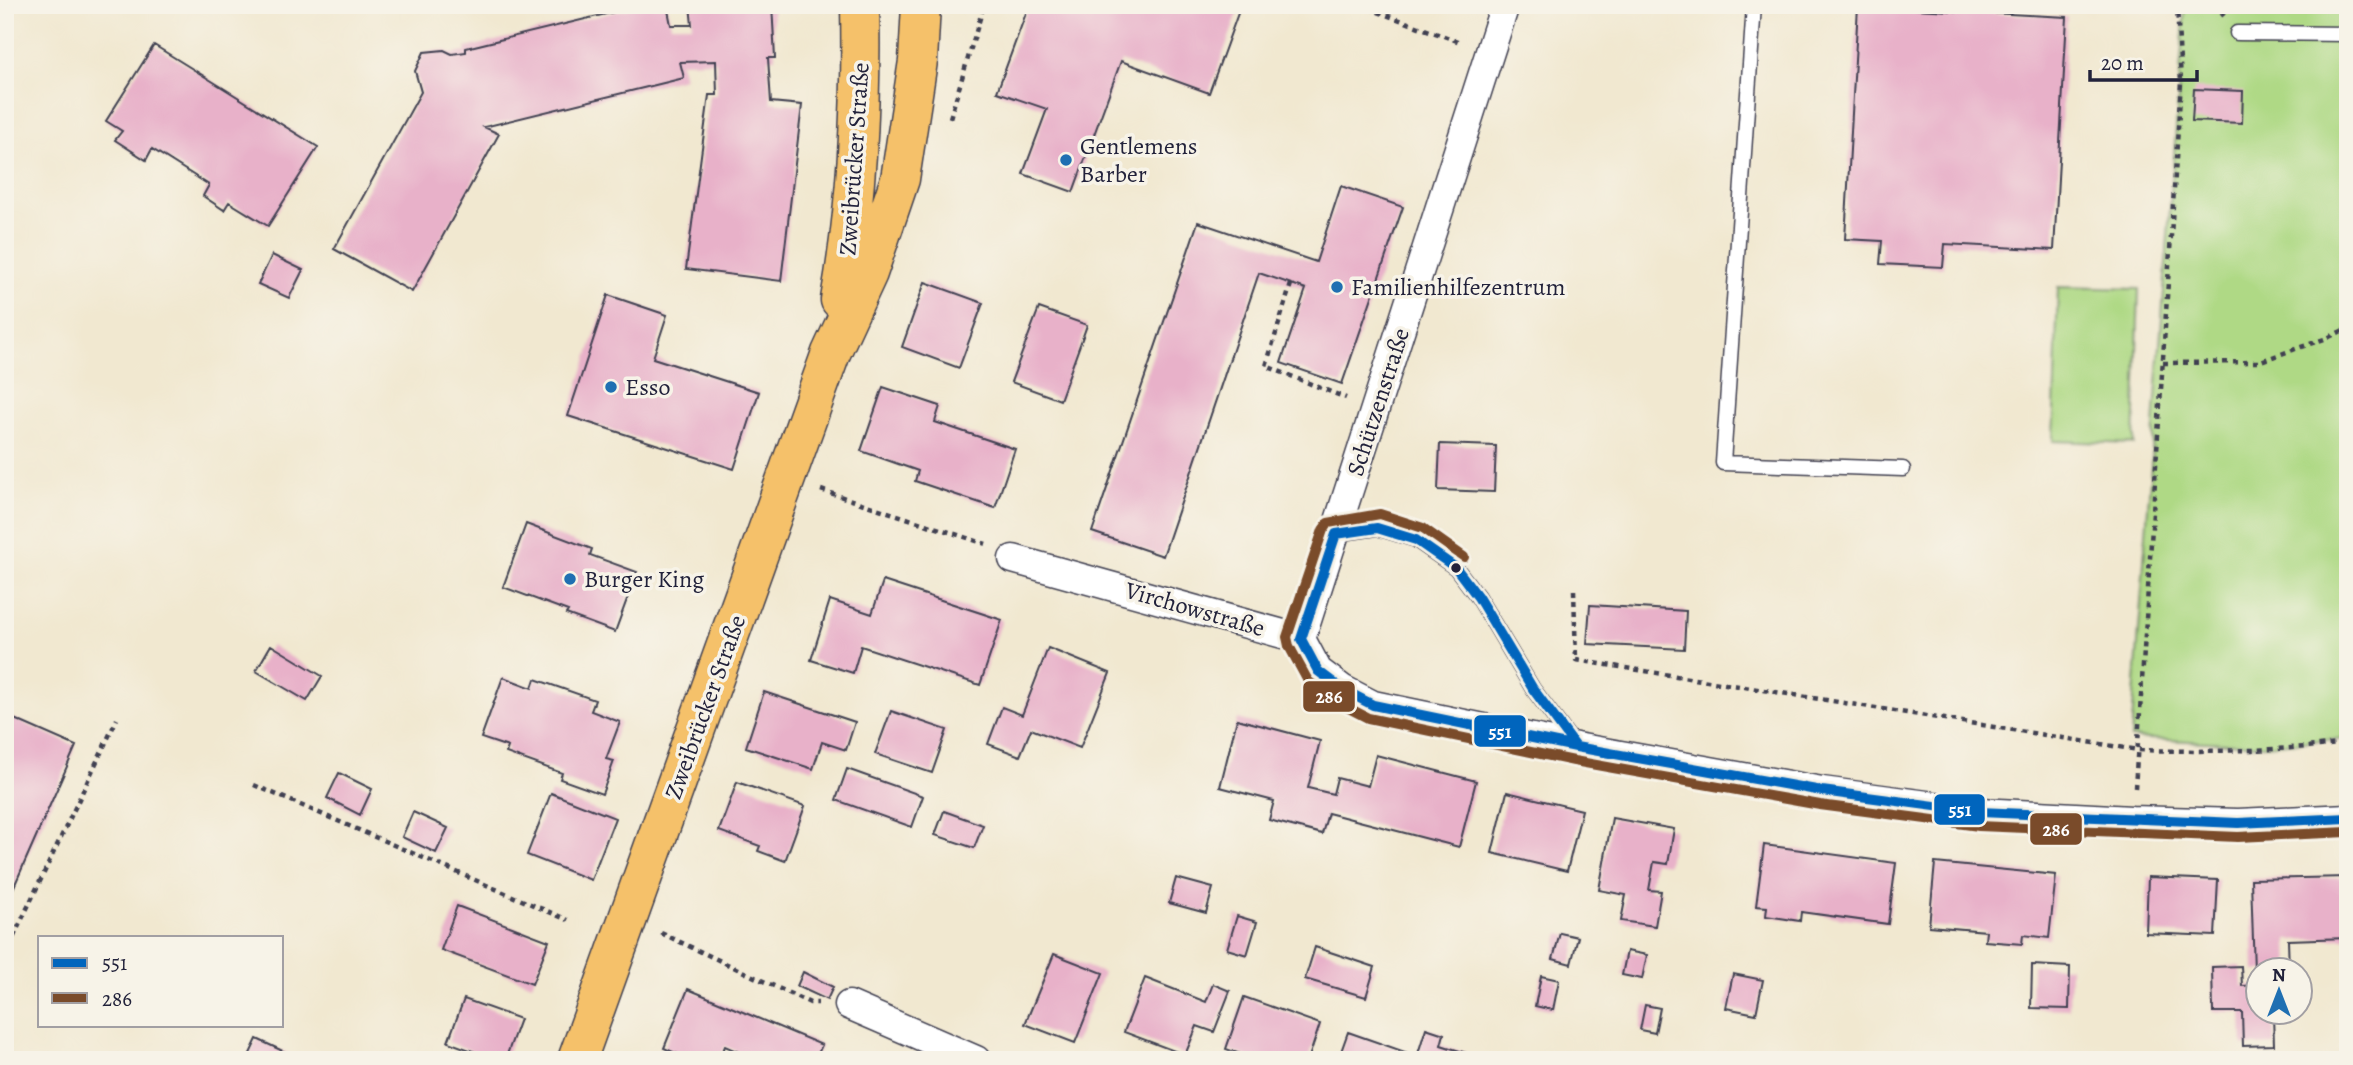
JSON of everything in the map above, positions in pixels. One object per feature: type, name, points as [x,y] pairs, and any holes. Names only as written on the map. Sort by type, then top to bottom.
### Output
[{"type":"main road","name":"Zweibrücker Straße","points":[[831,353],[846,265],[855,174],[862,61],[860,5]]},
{"type":"main road","name":"Zweibrücker Straße","points":[[577,1060],[831,353],[868,273],[900,179],[918,61],[921,5]]},
{"type":"street","name":"Schützenstraße","points":[[1301,639],[1505,5]]},
{"type":"street","name":"Virchowstraße","points":[[1013,559],[1301,639]]},
{"type":"street","points":[[1301,639],[1318,671],[1342,689],[1373,705],[1576,747],[1822,791],[1954,808],[2132,820],[2238,823],[2348,818]]},
{"type":"street","points":[[849,1005],[976,1060]]},
{"type":"lane","points":[[1754,5],[1723,463],[1903,470]]},
{"type":"lane","points":[[2237,33],[2348,34]]},
{"type":"lane","points":[[1336,534],[1377,528],[1416,540],[1456,568],[1485,608],[1533,689],[1576,747]]},
{"type":"path","points":[[946,131],[984,5]]},
{"type":"path","points":[[1359,5],[1491,53]]},
{"type":"path","points":[[2132,820],[2181,82],[2177,5]]},
{"type":"path","points":[[1291,284],[1266,366],[1376,410]]},
{"type":"path","points":[[2163,363],[2258,362],[2348,328]]},
{"type":"path","points":[[788,478],[996,548],[1013,559]]},
{"type":"path","points":[[1574,590],[1576,660],[2138,750],[2228,752],[2348,743]]},
{"type":"path","points":[[5,955],[117,719]]},
{"type":"path","points":[[254,785],[568,920]]},
{"type":"path","points":[[628,918],[810,1003],[849,1005]]},
{"type":"green space","points":[[2185,5],[2348,5],[2348,738],[2264,745],[2131,738]]},
{"type":"green space","points":[[2058,287],[2139,289],[2134,444],[2053,441]]},
{"type":"building","points":[[643,5],[667,5],[671,25],[692,25],[690,5],[772,5],[775,58],[768,58],[771,102],[802,105],[781,281],[686,269],[709,95],[717,95],[716,61],[680,62],[684,78],[484,127],[499,134],[412,292],[334,249],[421,92],[415,71],[424,52],[466,52],[466,48]]},
{"type":"building","points":[[1029,5],[1241,5],[1209,93],[1121,61],[1073,192],[1023,174],[1047,109],[997,92]]},
{"type":"building","points":[[1858,6],[2067,17],[2054,250],[1945,244],[1943,267],[1880,264],[1882,241],[1845,239]]},
{"type":"building","points":[[154,45],[318,147],[268,226],[229,202],[224,210],[203,196],[209,185],[152,149],[146,160],[115,140],[122,131],[106,121]]},
{"type":"building","points":[[2194,89],[2243,91],[2242,123],[2192,121]]},
{"type":"building","points":[[1341,186],[1403,207],[1342,384],[1281,363],[1306,289],[1259,273],[1163,556],[1092,532],[1198,222],[1316,262]]},
{"type":"building","points":[[272,255],[303,270],[289,298],[258,284]]},
{"type":"building","points":[[925,282],[983,303],[959,368],[902,347]]},
{"type":"building","points":[[608,295],[667,315],[653,358],[759,392],[734,469],[568,416]]},
{"type":"building","points":[[1039,308],[1087,325],[1060,400],[1011,382]]},
{"type":"building","points":[[883,387],[940,406],[935,422],[1015,449],[995,508],[915,481],[918,471],[861,451]]},
{"type":"building","points":[[1440,444],[1496,446],[1494,492],[1438,490]]},
{"type":"building","name":"Burger King","points":[[526,524],[592,549],[590,555],[637,572],[615,632],[503,587]]},
{"type":"building","points":[[883,581],[1002,620],[980,685],[861,646],[853,673],[811,660],[830,600],[872,614]]},
{"type":"building","points":[[1590,605],[1686,611],[1684,649],[1587,644]]},
{"type":"building","points":[[271,645],[322,676],[307,701],[256,671]]},
{"type":"building","points":[[1048,648],[1110,673],[1080,748],[1031,729],[1020,756],[988,744],[1002,707],[1022,715]]},
{"type":"building","points":[[503,677],[532,688],[535,679],[595,700],[591,711],[620,722],[606,759],[614,761],[602,794],[560,779],[562,773],[506,753],[508,747],[481,738]]},
{"type":"building","points":[[764,692],[855,722],[846,750],[822,742],[813,769],[746,747]]},
{"type":"building","points":[[891,711],[947,730],[932,773],[875,754]]},
{"type":"building","points":[[5,715],[76,746],[5,907]]},
{"type":"building","points":[[1237,719],[1320,741],[1308,788],[1333,794],[1337,778],[1368,786],[1376,755],[1476,781],[1459,847],[1328,813],[1322,834],[1269,820],[1274,801],[1220,787]]},
{"type":"building","points":[[847,769],[923,796],[912,827],[836,800]]},
{"type":"building","points":[[339,773],[372,789],[360,815],[327,798]]},
{"type":"building","points":[[737,782],[805,806],[785,861],[758,851],[760,846],[719,831]]},
{"type":"building","points":[[1507,792],[1582,810],[1567,871],[1492,853]]},
{"type":"building","points":[[551,793],[615,818],[591,880],[527,855]]},
{"type":"building","points":[[944,811],[983,825],[974,848],[935,835]]},
{"type":"building","points":[[413,812],[448,828],[436,853],[402,837]]},
{"type":"building","points":[[1612,818],[1674,829],[1668,864],[1654,862],[1649,890],[1661,891],[1655,926],[1621,921],[1626,895],[1599,890]]},
{"type":"building","points":[[1764,845],[1896,863],[1888,924],[1801,912],[1800,921],[1766,916],[1767,907],[1756,906]]},
{"type":"building","points":[[1935,863],[2056,875],[2049,938],[2023,935],[2022,944],[1985,941],[1986,931],[1929,926]]},
{"type":"building","points":[[2148,877],[2218,880],[2215,936],[2146,933]]},
{"type":"building","points":[[2348,877],[2348,938],[2288,940],[2289,956],[2254,956],[2251,879]]},
{"type":"building","points":[[1176,878],[1213,888],[1206,913],[1169,903]]},
{"type":"building","points":[[457,906],[549,941],[532,984],[441,950]]},
{"type":"building","points":[[1237,916],[1257,922],[1247,955],[1227,949]]},
{"type":"building","points":[[1560,933],[1578,937],[1571,964],[1553,959]]},
{"type":"building","points":[[1315,947],[1375,967],[1366,997],[1305,979]]},
{"type":"building","points":[[1627,951],[1647,955],[1642,979],[1622,975]]},
{"type":"building","points":[[1054,954],[1103,973],[1075,1043],[1025,1024]]},
{"type":"building","points":[[2032,965],[2070,967],[2069,1009],[2031,1008]]},
{"type":"building","points":[[2241,966],[2244,1026],[2273,1026],[2274,1045],[2243,1046],[2242,1012],[2213,1012],[2212,967]]},
{"type":"building","points":[[803,972],[833,987],[827,1000],[797,986]]},
{"type":"building","points":[[1733,974],[1763,980],[1756,1014],[1726,1008]]},
{"type":"building","points":[[1541,976],[1559,980],[1553,1010],[1535,1006]]},
{"type":"building","points":[[1145,978],[1206,1002],[1213,984],[1230,991],[1214,1032],[1197,1026],[1185,1055],[1124,1032]]},
{"type":"building","points":[[688,989],[822,1045],[815,1060],[757,1060],[725,1046],[719,1060],[691,1060],[664,1048]]},
{"type":"building","points":[[1244,997],[1320,1024],[1308,1060],[1257,1060],[1226,1049]]},
{"type":"building","points":[[464,999],[520,1019],[505,1060],[497,1060],[448,1042]]},
{"type":"building","points":[[1645,1005],[1660,1008],[1655,1033],[1640,1030]]},
{"type":"building","points":[[1426,1028],[1444,1034],[1441,1045],[1488,1060],[1416,1060]]},
{"type":"building","points":[[1348,1032],[1408,1053],[1405,1060],[1338,1060]]},
{"type":"building","points":[[257,1039],[302,1060],[247,1060]]},
{"type":"transit line","name":"286","points":[[1464,557],[1423,528],[1380,514],[1328,523],[1323,530],[1287,637],[1308,681],[1335,701],[1368,718],[1574,761],[1820,805],[1979,826],[2238,837],[2348,832]]},
{"type":"transit line","name":"551","points":[[1377,528],[1416,540],[1456,568],[1478,597],[1533,689],[1576,747],[1373,705],[1342,689],[1318,671],[1301,639],[1336,534],[1377,528]]},
{"type":"transit line","name":"551","points":[[1576,747],[1822,791],[1980,812],[2238,823],[2348,818]]},
{"type":"place","name":"Gentlemens Barber","points":[[1066,160]]},
{"type":"place","name":"Familienhilfezentrum","points":[[1337,287]]},
{"type":"place","name":"Esso","points":[[611,387]]},
{"type":"place","name":"Burger King","points":[[570,579]]}]
